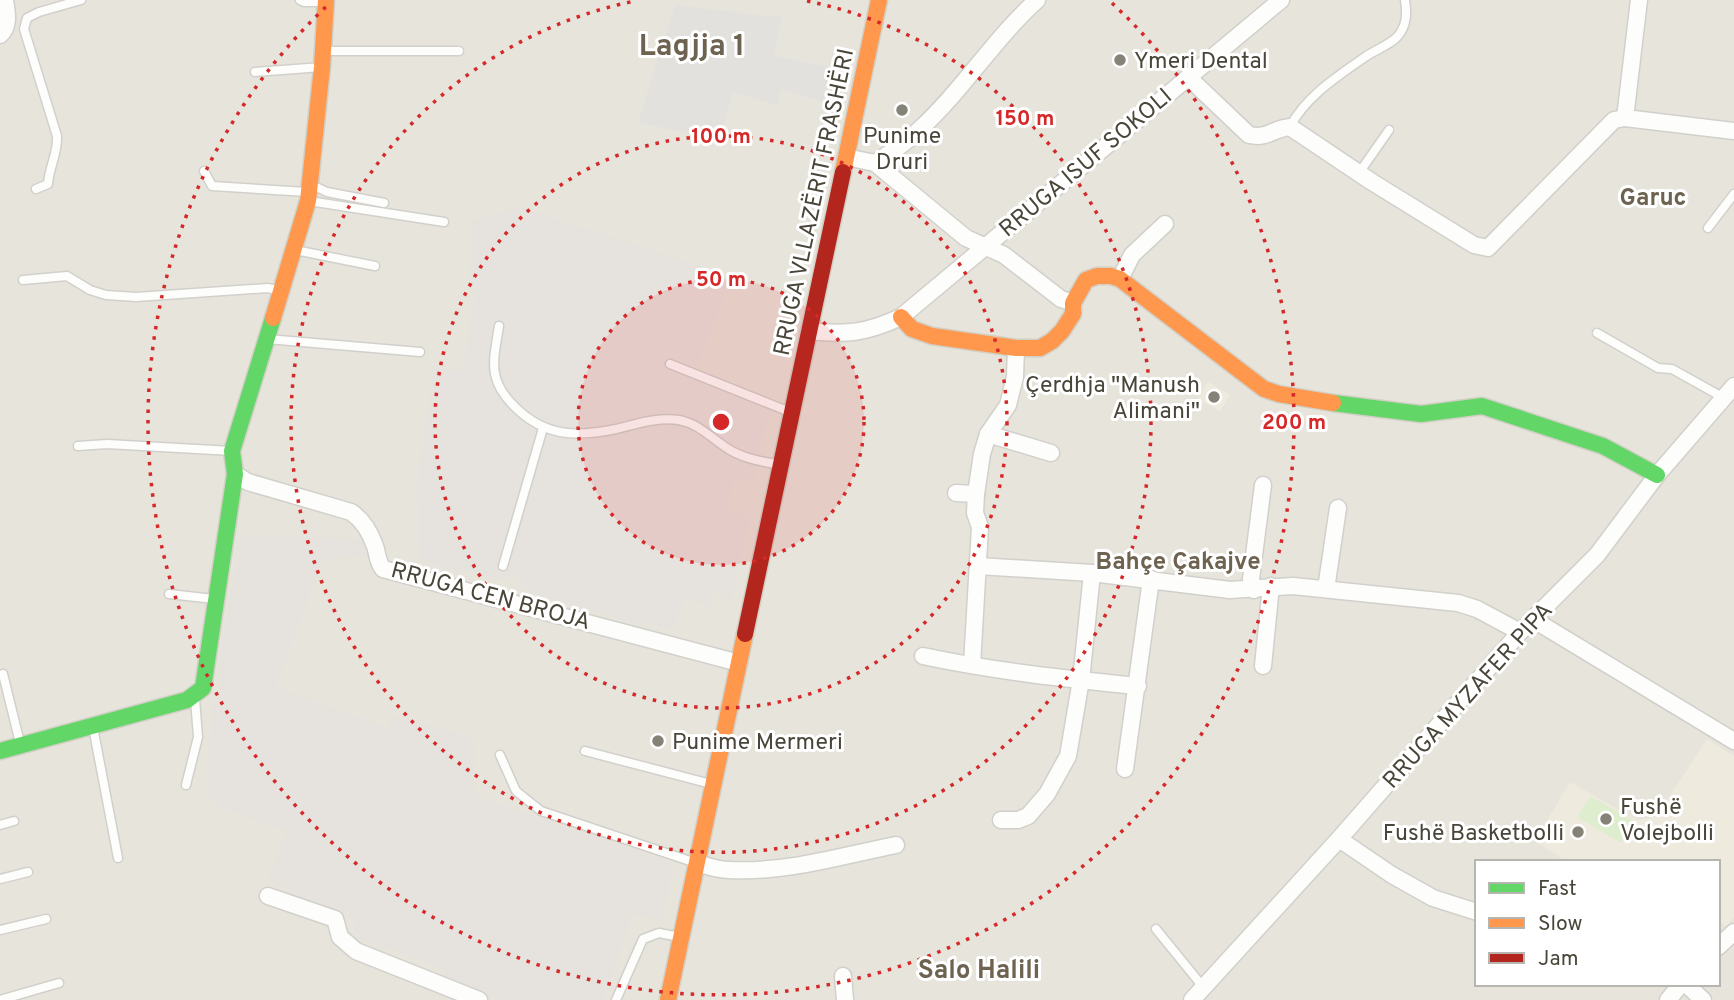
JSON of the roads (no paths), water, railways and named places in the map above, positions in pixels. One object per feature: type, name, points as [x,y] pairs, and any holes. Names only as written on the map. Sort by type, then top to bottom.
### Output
[{"type":"street","points":[[0,36],[6,30],[5,0]]},
{"type":"street","name":"RRUGA VLLAZËRIT FRASHËRI","points":[[668,1000],[879,0]]},
{"type":"street","points":[[846,157],[875,163],[919,131],[959,88],[1013,22],[1037,0]]},
{"type":"street","name":"RRUGA ISUF SOKOLI","points":[[809,331],[843,333],[873,330],[901,317],[1281,0]]},
{"type":"street","points":[[1625,118],[1639,0]]},
{"type":"street","points":[[0,751],[187,700],[195,696],[206,679],[235,474],[232,451],[282,291],[309,193],[326,1]]},
{"type":"street","name":"RRUGA ISUF SOKOLI","points":[[1188,77],[1248,135],[1261,137],[1280,128],[1290,127]]},
{"type":"street","points":[[1290,127],[1474,245],[1488,248],[1614,120],[1625,118],[1734,131]]},
{"type":"street","name":"RRUGA ISUF SOKOLI","points":[[875,163],[966,238],[1004,255],[1061,299],[1073,303]]},
{"type":"street","points":[[1120,279],[1132,254],[1165,224]]},
{"type":"street","points":[[901,317],[912,329],[932,336],[1016,348],[1040,348],[1062,331],[1073,314],[1073,303],[1086,280],[1097,276],[1111,276],[1120,279],[1264,389],[1279,394],[1421,414],[1482,406],[1603,446],[1657,475]]},
{"type":"street","points":[[972,666],[980,527],[975,513],[976,494],[988,434],[1008,405],[1015,377],[1016,348]]},
{"type":"street","name":"RRUGA MYZAFER PIPA","points":[[1192,1000],[1339,839],[1520,632],[1597,555],[1657,475],[1729,392]]},
{"type":"street","points":[[988,434],[1051,453]]},
{"type":"street","name":"RRUGA CEN BROJA","points":[[235,474],[248,482],[351,512],[362,519],[383,569],[739,663]]},
{"type":"street","points":[[1263,485],[1251,579],[1263,588]]},
{"type":"street","points":[[956,493],[976,494]]},
{"type":"street","points":[[1326,590],[1338,508]]},
{"type":"street","points":[[978,566],[1092,573],[1230,590],[1293,586],[1458,603],[1478,609],[1520,632]]},
{"type":"street","points":[[1001,820],[1018,820],[1028,816],[1047,794],[1068,756],[1081,681],[1092,573]]},
{"type":"street","points":[[1125,769],[1151,579]]},
{"type":"street","points":[[1263,588],[1263,666]]},
{"type":"street","points":[[1534,620],[1734,741]]},
{"type":"street","points":[[923,656],[972,666],[1081,681],[1138,685]]},
{"type":"street","points":[[1339,839],[1392,875],[1433,898],[1475,911]]},
{"type":"street","points":[[696,863],[726,870],[768,870],[817,863],[842,855],[896,845]]},
{"type":"street","points":[[268,896],[335,919],[340,937],[356,951],[469,999]]},
{"type":"street","points":[[1720,945],[1734,932]]},
{"type":"street","points":[[843,976],[845,1000]]},
{"type":"street","points":[[1668,1000],[1682,986]]},
{"type":"street","points":[[1686,986],[1703,1000]]},
{"type":"lane","points":[[36,189],[48,184],[49,171],[58,149],[57,136],[24,29],[27,18],[81,0]]},
{"type":"lane","points":[[300,0],[326,1]]},
{"type":"lane","points":[[1290,127],[1299,109],[1366,56],[1396,37],[1408,14],[1405,0]]},
{"type":"lane","points":[[255,72],[322,59],[459,51]]},
{"type":"lane","points":[[1359,173],[1390,130]]},
{"type":"lane","points":[[204,171],[212,186],[327,192],[384,203]]},
{"type":"lane","points":[[309,193],[444,222]]},
{"type":"lane","points":[[1708,228],[1734,194]]},
{"type":"lane","points":[[294,249],[375,266]]},
{"type":"lane","points":[[23,280],[67,276],[90,290],[106,295],[136,297],[268,288],[282,291]]},
{"type":"lane","points":[[499,326],[494,357],[499,390],[524,416],[543,428],[559,433],[582,434],[642,422],[680,420],[694,425],[730,450],[781,466]]},
{"type":"lane","name":"RRUGA MYZAFER PIPA","points":[[1597,333],[1657,368],[1672,369],[1729,392]]},
{"type":"lane","points":[[267,339],[420,352]]},
{"type":"lane","points":[[670,364],[792,413]]},
{"type":"lane","points":[[503,566],[543,428]]},
{"type":"lane","points":[[78,446],[107,444],[232,451]]},
{"type":"lane","points":[[169,594],[218,600]]},
{"type":"lane","points":[[4,674],[21,745]]},
{"type":"lane","points":[[186,785],[198,737],[195,696]]},
{"type":"lane","points":[[93,727],[118,858]]},
{"type":"lane","points":[[585,751],[713,784]]},
{"type":"lane","points":[[500,755],[516,791],[541,811],[696,863]]},
{"type":"lane","points":[[0,825],[15,821]]},
{"type":"lane","points":[[0,879],[28,872]]},
{"type":"lane","points":[[0,930],[46,919]]},
{"type":"lane","points":[[1156,929],[1204,988]]},
{"type":"lane","points":[[616,1000],[643,939],[659,933],[681,937]]},
{"type":"lane","points":[[0,1000],[59,984]]},
{"type":"place","name":"Ymeri Dental","points":[[1120,60]]},
{"type":"place","name":"Punime Druri","points":[[902,110]]},
{"type":"place","name":"Çerdhja \"Manush Alimani\"","points":[[1214,397]]},
{"type":"place","name":"Punime Mermeri","points":[[658,741]]},
{"type":"place","name":"Fushë Volejbolli","points":[[1606,819]]},
{"type":"place","name":"Fushë Basketbolli","points":[[1578,832]]},
{"type":"district","name":"Lagjja 1","points":[[692,45]]},
{"type":"district","name":"Garuc","points":[[1653,197]]},
{"type":"district","name":"Bahçe Çakajve","points":[[1178,561]]},
{"type":"district","name":"Salo Halili","points":[[979,969]]}]
